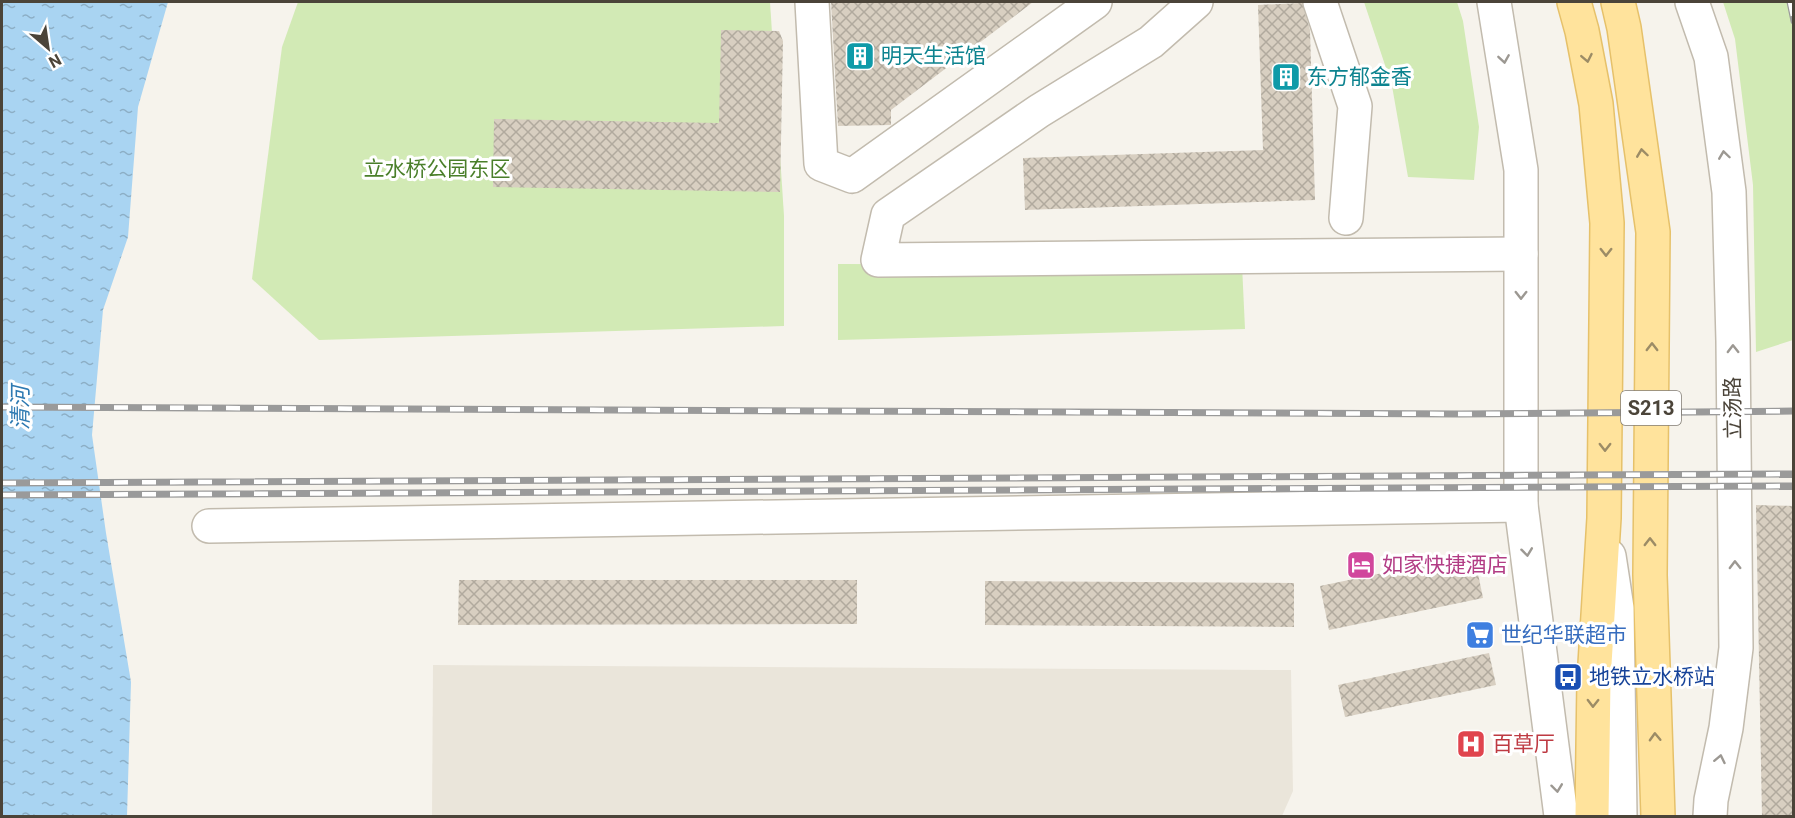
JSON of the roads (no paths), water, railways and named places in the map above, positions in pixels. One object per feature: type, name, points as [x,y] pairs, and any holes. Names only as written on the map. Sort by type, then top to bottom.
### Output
[{"type":"main road","name":"S213","points":[[1574,2],[1596,104],[1607,223],[1604,518],[1594,680],[1592,816]]},
{"type":"main road","name":"S213","points":[[1618,2],[1624,27],[1653,232],[1650,575],[1658,816]]},
{"type":"street","points":[[813,2],[821,164],[852,176],[1095,2]]},
{"type":"street","points":[[1196,2],[1151,42],[1039,111],[888,215],[878,260],[1521,254]]},
{"type":"street","points":[[1320,2],[1355,106],[1346,218]]},
{"type":"street","points":[[1494,2],[1521,170],[1521,505],[1561,816]]},
{"type":"street","name":"立汤路","points":[[1692,2],[1711,57],[1729,192],[1733,341],[1736,648],[1726,728],[1711,800],[1710,816]]},
{"type":"street","points":[[208,526],[1521,505]]},
{"type":"street","points":[[1604,518],[1617,608],[1620,816]]},
{"type":"water","name":"清河","points":[[2,2],[168,2],[138,107],[128,237],[103,310],[92,435],[131,682],[127,816],[2,816]]},
{"type":"railway","points":[[1790,2],[1794,21]]},
{"type":"railway","points":[[2,407],[1461,414],[1794,411]]},
{"type":"railway","points":[[2,483],[1794,474]]},
{"type":"railway","points":[[2,495],[1794,486]]},
{"type":"place","name":"明天生活馆","points":[[860,56]]},
{"type":"place","name":"东方郁金香","points":[[1286,77]]},
{"type":"place","name":"如家快捷酒店","points":[[1361,565]]},
{"type":"place","name":"世纪华联超市","points":[[1480,635]]},
{"type":"place","name":"地铁立水桥站","points":[[1568,677]]},
{"type":"place","name":"百草厅","points":[[1471,744]]},
{"type":"park label","name":"立水桥公园东区","points":[[437,169]]}]
